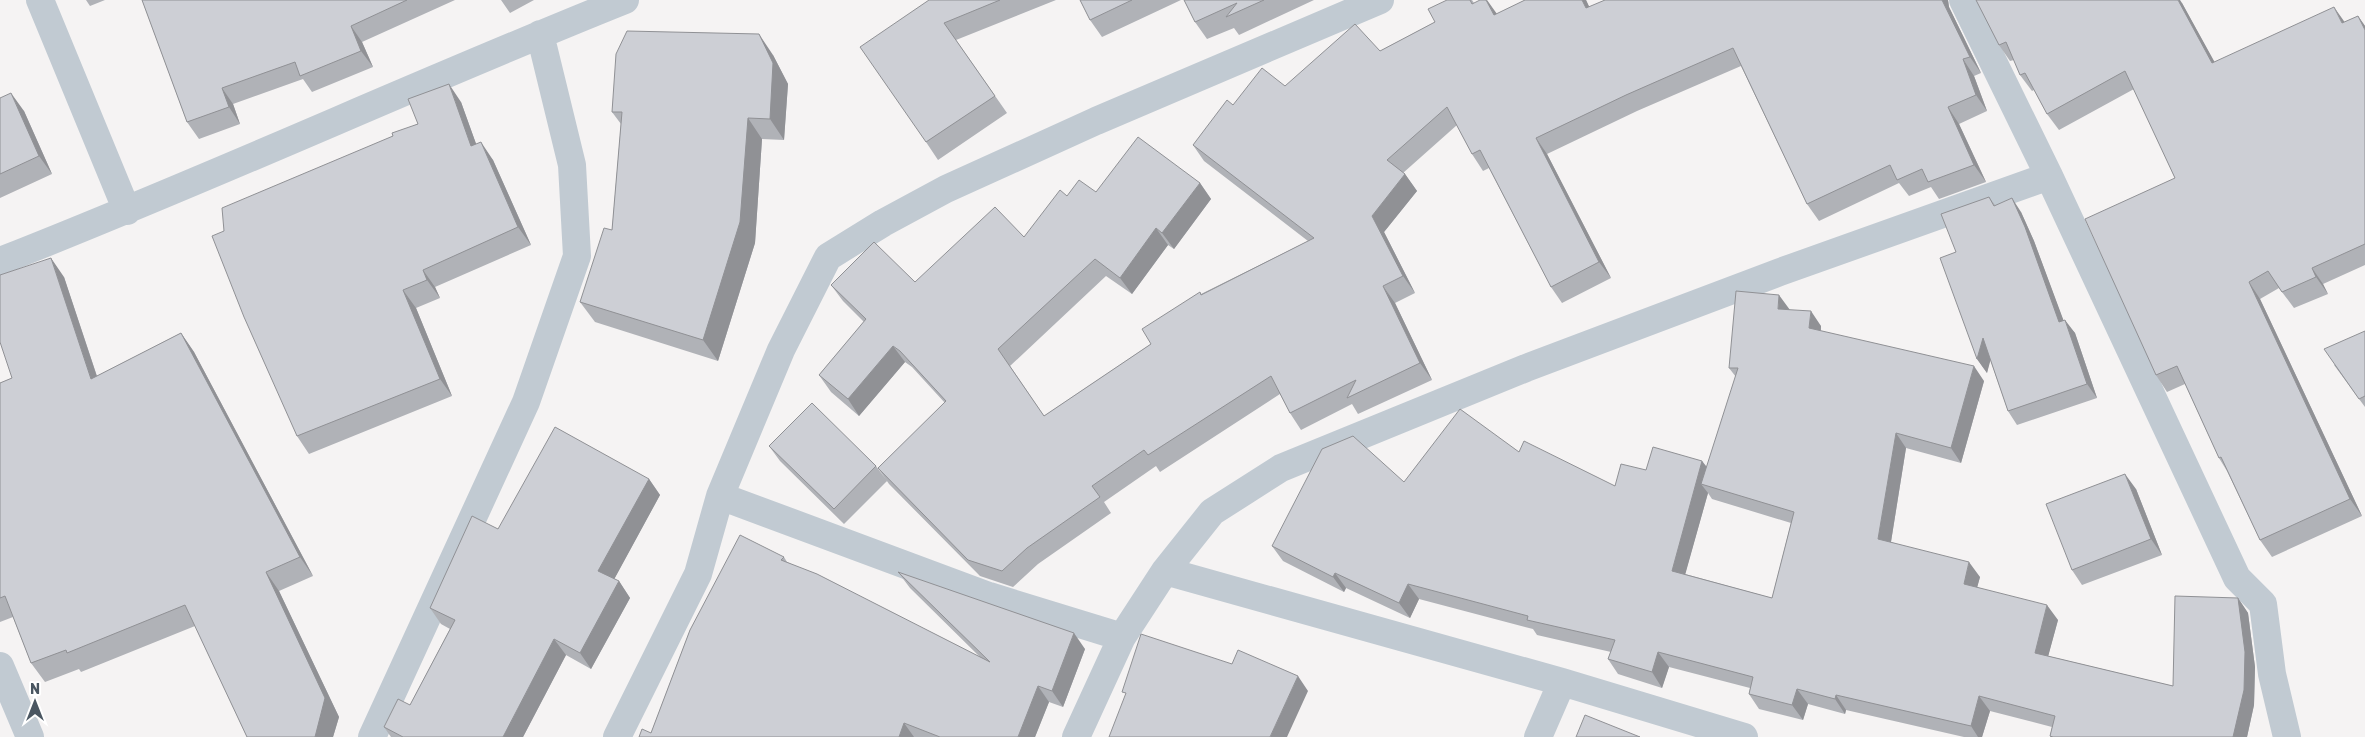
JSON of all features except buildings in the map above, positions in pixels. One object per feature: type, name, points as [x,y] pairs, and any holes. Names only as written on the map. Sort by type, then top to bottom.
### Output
[{"type":"street","points":[[40,0],[127,211]]},
{"type":"street","points":[[0,261],[127,211],[540,34],[625,0]]},
{"type":"street","points":[[617,737],[698,574],[720,496],[781,350],[828,257],[883,223],[946,189],[1096,121],[1380,0]]},
{"type":"street","points":[[1963,0],[2050,176],[2237,578],[2263,604],[2272,674],[2287,737]]},
{"type":"street","points":[[372,737],[526,402],[577,256],[572,165],[540,34]]},
{"type":"street","points":[[1076,737],[1122,638],[1165,571],[1212,512],[1281,468],[1535,365],[1780,272],[2050,176]]},
{"type":"street","points":[[720,496],[989,596],[1122,638]]},
{"type":"street","points":[[1165,571],[1562,682],[1744,737]]},
{"type":"street","points":[[0,666],[30,737]]},
{"type":"street","points":[[1538,737],[1562,682]]}]
